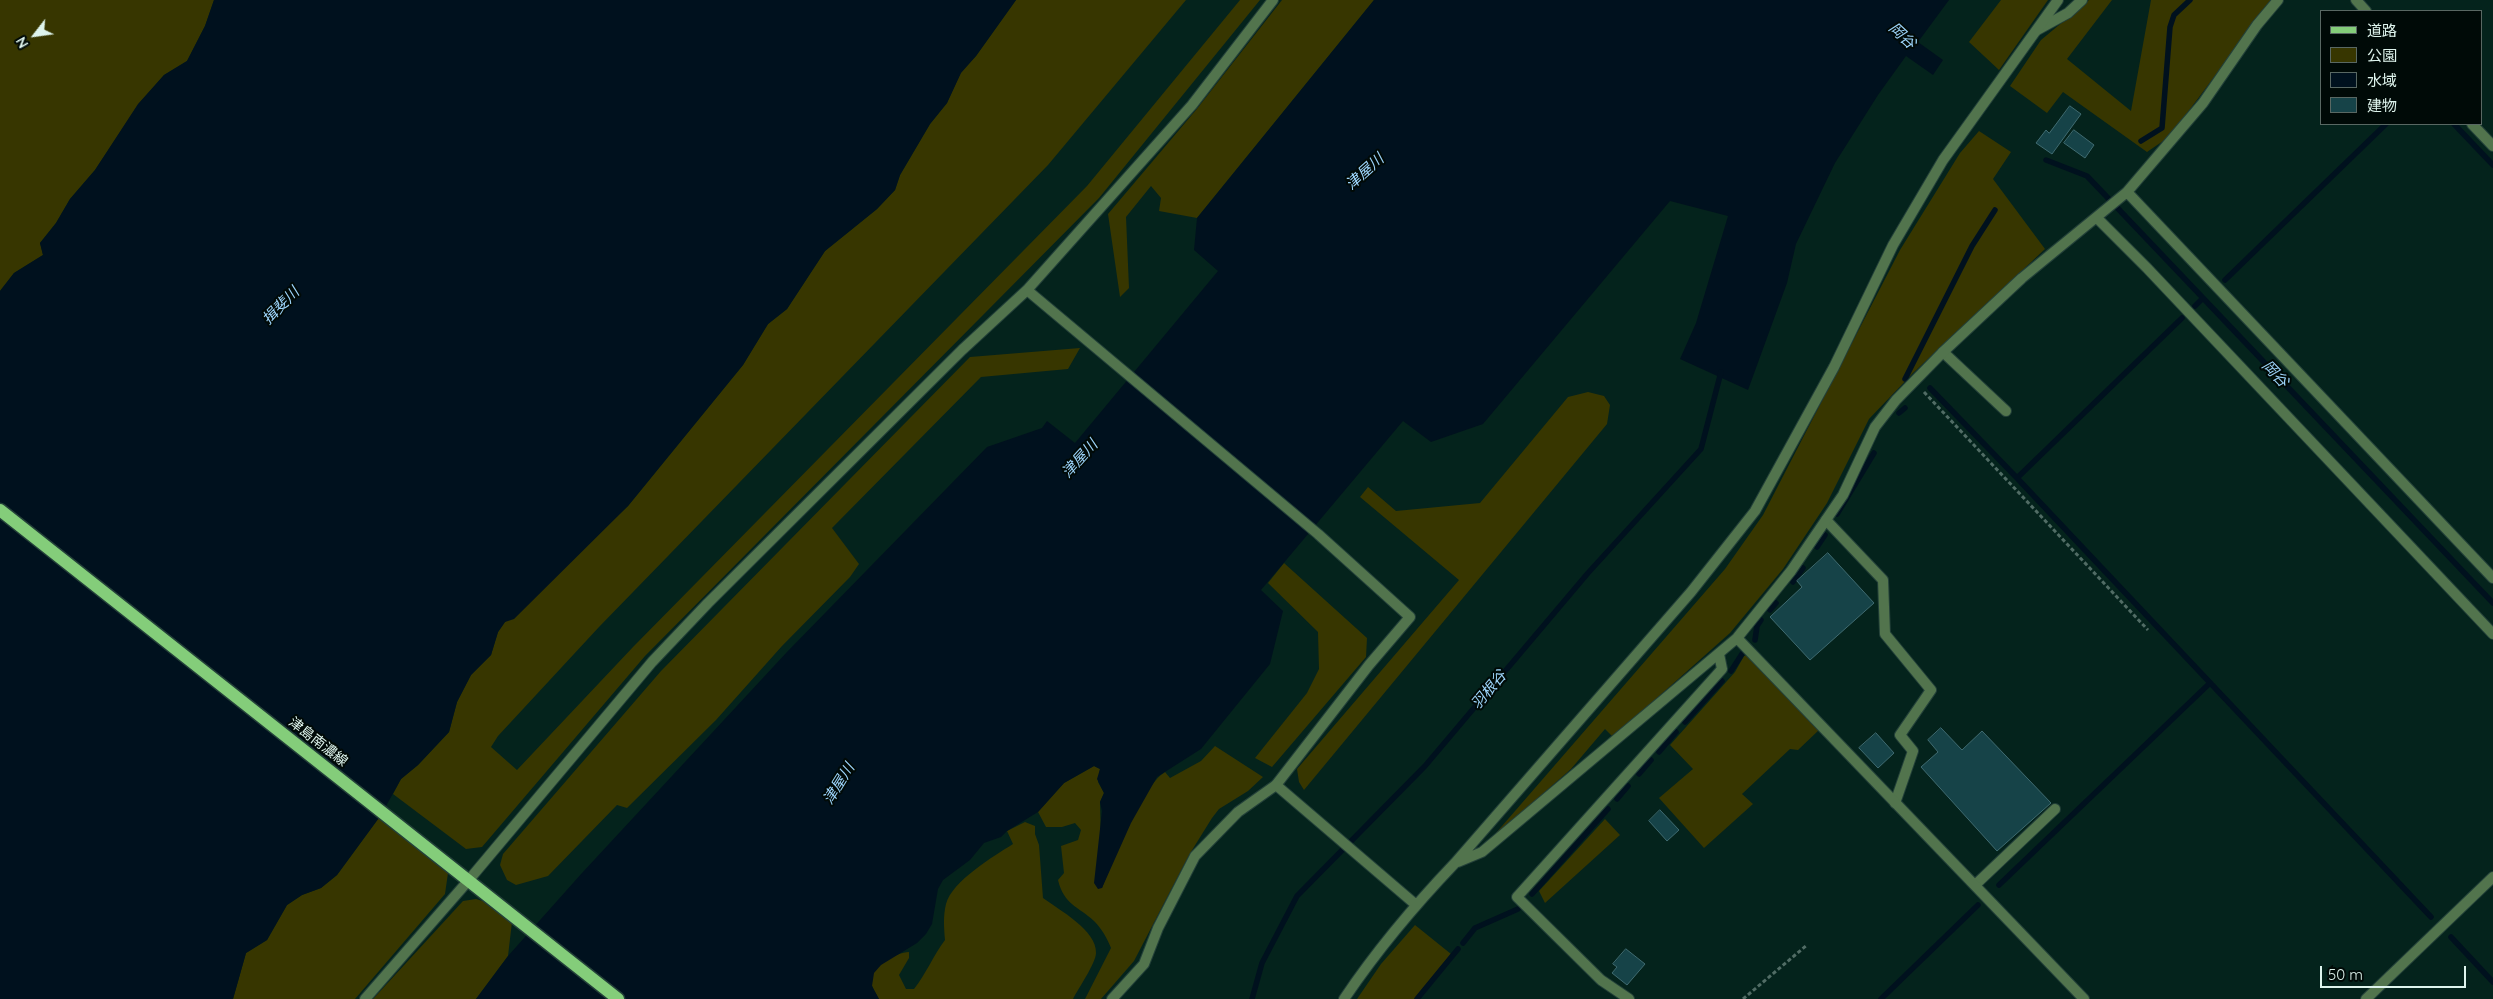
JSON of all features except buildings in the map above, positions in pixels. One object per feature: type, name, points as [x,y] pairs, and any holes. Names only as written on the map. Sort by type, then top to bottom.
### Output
[{"type":"main road","name":"津島南濃線","points":[[0,510],[618,999]]},
{"type":"street","points":[[365,999],[468,881],[640,677],[708,603],[962,350],[1027,290],[1192,105],[1273,0]]},
{"type":"street","points":[[1344,999],[1371,958],[1415,904],[1455,864],[1691,592],[1755,511],[1834,367],[1893,245],[1943,160],[2058,0]]},
{"type":"street","points":[[2036,30],[2068,12],[2082,0]]},
{"type":"street","points":[[1455,864],[1482,852],[1737,638],[1791,571],[1843,495],[1875,428],[1896,400],[1943,352],[2022,278],[2123,195],[2197,110],[2257,25],[2278,0]]},
{"type":"street","points":[[2356,0],[2365,10]]},
{"type":"street","points":[[2473,125],[2493,146]]},
{"type":"street","points":[[2123,195],[2493,578]]},
{"type":"street","points":[[2101,215],[2148,268],[2493,634]]},
{"type":"street","points":[[1027,290],[1318,534],[1410,617],[1369,665],[1276,785],[1238,812],[1195,856],[1158,928],[1144,964],[1112,999]]},
{"type":"street","points":[[1943,352],[2006,412]]},
{"type":"street","points":[[1826,520],[1883,580],[1886,634],[1931,690],[1900,735],[1913,751],[1895,803]]},
{"type":"street","points":[[1737,638],[2084,999]]},
{"type":"street","points":[[1629,999],[1601,980],[1517,897],[1722,669],[1719,654]]},
{"type":"street","points":[[1276,785],[1415,904]]},
{"type":"street","points":[[1975,886],[2055,809]]},
{"type":"street","points":[[2366,999],[2493,877]]},
{"type":"path","points":[[1915,381],[2148,630]]},
{"type":"path","points":[[1743,999],[1807,945]]},
{"type":"green space","points":[[0,0],[214,0],[205,26],[187,61],[164,75],[138,105],[95,170],[70,199],[56,223],[40,243],[43,255],[14,273],[0,291]]},
{"type":"green space","points":[[1016,0],[1186,0],[1048,165],[599,627],[498,736],[491,747],[517,770],[633,647],[1087,186],[1240,0],[1260,0],[1099,198],[645,656],[482,847],[466,849],[393,794],[401,779],[418,765],[449,732],[457,702],[471,675],[491,655],[498,632],[505,622],[628,506],[743,365],[768,324],[787,309],[825,251],[877,209],[895,190],[900,175],[930,124],[947,103],[961,72],[976,56]]},
{"type":"green space","points":[[1282,0],[1374,0],[1197,218],[1159,211],[1161,198],[1151,186],[1126,217],[1129,288],[1120,297],[1108,214],[1196,110]]},
{"type":"green space","points":[[2001,0],[2048,0],[1999,70],[1969,42]]},
{"type":"green space","points":[[2089,0],[2112,0],[2067,59],[2131,111],[2151,0],[2272,0],[2169,137],[2147,152],[2063,92],[2047,113],[2010,86],[2041,40]]},
{"type":"green space","points":[[1979,131],[2011,152],[1993,179],[2045,249],[1913,373],[1869,419],[1827,503],[1783,569],[1730,633],[1613,737],[1605,729],[1571,769],[1489,841],[1725,569],[1763,515],[1900,250],[1960,153]]},
{"type":"green space","points":[[1080,348],[1068,369],[981,377],[832,528],[859,564],[850,577],[782,646],[716,720],[627,808],[617,805],[548,876],[516,885],[507,880],[500,865],[503,854],[661,671],[970,357]]},
{"type":"green space","points":[[1588,392],[1604,396],[1610,405],[1607,424],[1304,790],[1299,782],[1297,769],[1459,580],[1360,497],[1368,487],[1396,511],[1480,503],[1568,397]]},
{"type":"green space","points":[[1284,563],[1367,638],[1366,657],[1272,767],[1255,758],[1307,693],[1319,669],[1318,632],[1268,583]]},
{"type":"green space","points":[[1748,655],[1819,730],[1798,750],[1790,749],[1742,794],[1753,804],[1704,848],[1659,798],[1693,769],[1670,745],[1735,672],[1744,656]]},
{"type":"green space","points":[[1215,746],[1263,777],[1248,791],[1219,809],[1212,818],[1189,855],[1134,961],[1101,999],[1085,999],[1111,948],[1097,924],[1064,895],[1058,880],[1064,873],[1061,846],[1078,840],[1081,830],[1075,823],[1062,827],[1046,827],[1038,812],[1064,783],[1094,766],[1100,769],[1098,782],[1104,793],[1100,802],[1102,888],[1137,808],[1156,780],[1165,772],[1170,778],[1201,761]]},
{"type":"green space","points":[[381,815],[400,835],[448,873],[445,894],[355,999],[233,999],[246,953],[267,940],[287,905],[302,895],[321,888],[337,875]]},
{"type":"green space","points":[[1605,819],[1620,835],[1545,903],[1539,891]]},
{"type":"green space","points":[[1025,822],[1035,826],[1035,834],[1039,845],[1043,898],[1076,921],[1090,936],[1095,945],[1096,953],[1093,963],[1073,999],[879,999],[871,980],[880,965],[898,954],[909,952],[909,958],[899,975],[906,989],[914,989],[945,940],[944,913],[950,895],[965,878],[1013,844],[1007,831]]},
{"type":"green space","points":[[476,899],[489,903],[512,922],[508,956],[476,999],[373,999],[463,901]]},
{"type":"green space","points":[[1415,925],[1451,954],[1414,999],[1357,999],[1381,964]]},
{"type":"water","name":"揖斐川","points":[[214,0],[1016,0],[976,56],[961,73],[947,103],[930,124],[900,175],[895,190],[877,209],[825,251],[787,309],[768,324],[743,365],[628,506],[514,619],[505,622],[498,632],[491,655],[471,675],[457,702],[449,732],[418,765],[401,779],[381,815],[337,875],[321,888],[302,895],[287,905],[267,940],[246,953],[233,999],[0,999],[0,291],[14,273],[43,255],[40,243],[56,223],[70,199],[95,170],[138,104],[164,75],[187,61],[205,26]]},
{"type":"water","name":"津屋川","points":[[1374,0],[1949,0],[1918,42],[1943,60],[1933,75],[1906,56],[1878,95],[1835,163],[1796,244],[1787,283],[1748,390],[1680,359],[1696,323],[1728,216],[1670,201],[1483,424],[1431,442],[1403,421],[1261,590],[1283,611],[1270,664],[1201,749],[1157,777],[1131,823],[1102,888],[1098,889],[1094,883],[1102,811],[1100,802],[1104,793],[1097,779],[1100,769],[1094,766],[1064,783],[1038,812],[1007,831],[1001,837],[984,843],[970,860],[943,880],[938,889],[932,924],[926,934],[917,943],[881,965],[874,973],[872,986],[879,999],[476,999],[508,956],[582,873],[787,652],[987,447],[1042,428],[1047,421],[1075,443],[1218,271],[1194,250],[1197,218]]},
{"type":"waterway","points":[[2141,141],[2162,128],[2170,27],[2174,15],[2190,0]]},
{"type":"waterway","points":[[2225,280],[2385,125]]},
{"type":"waterway","points":[[2455,125],[2493,165]]},
{"type":"waterway","name":"岡谷","points":[[2046,160],[2087,176],[2493,603]]},
{"type":"waterway","points":[[1905,379],[1972,246],[1995,210]]},
{"type":"waterway","points":[[2195,306],[2202,299]]},
{"type":"waterway","points":[[2182,318],[2017,478],[2431,917]]},
{"type":"waterway","name":"羽根谷","points":[[1252,999],[1262,963],[1297,896],[1425,766],[1588,573],[1701,449],[1721,372]]},
{"type":"waterway","points":[[1930,388],[2017,478]]},
{"type":"waterway","points":[[1899,413],[1905,408]]},
{"type":"waterway","points":[[1837,514],[1874,453]]},
{"type":"waterway","points":[[1817,547],[1825,535]]},
{"type":"waterway","points":[[1793,582],[1803,568]]},
{"type":"waterway","points":[[1770,610],[1776,603]]},
{"type":"waterway","points":[[1755,640],[1757,626],[1761,620]]},
{"type":"waterway","points":[[1731,671],[1742,654]]},
{"type":"waterway","points":[[1685,722],[1722,681]]},
{"type":"waterway","points":[[1999,885],[2210,683]]},
{"type":"waterway","points":[[1659,752],[1676,732]]},
{"type":"waterway","points":[[1639,774],[1651,760]]},
{"type":"waterway","points":[[1617,799],[1628,786]]},
{"type":"waterway","points":[[1532,894],[1608,809]]},
{"type":"waterway","points":[[1881,999],[1978,905]]},
{"type":"waterway","points":[[1463,943],[1475,928],[1518,909]]},
{"type":"waterway","points":[[2451,937],[2493,982]]},
{"type":"waterway","points":[[1417,999],[1458,949]]}]
